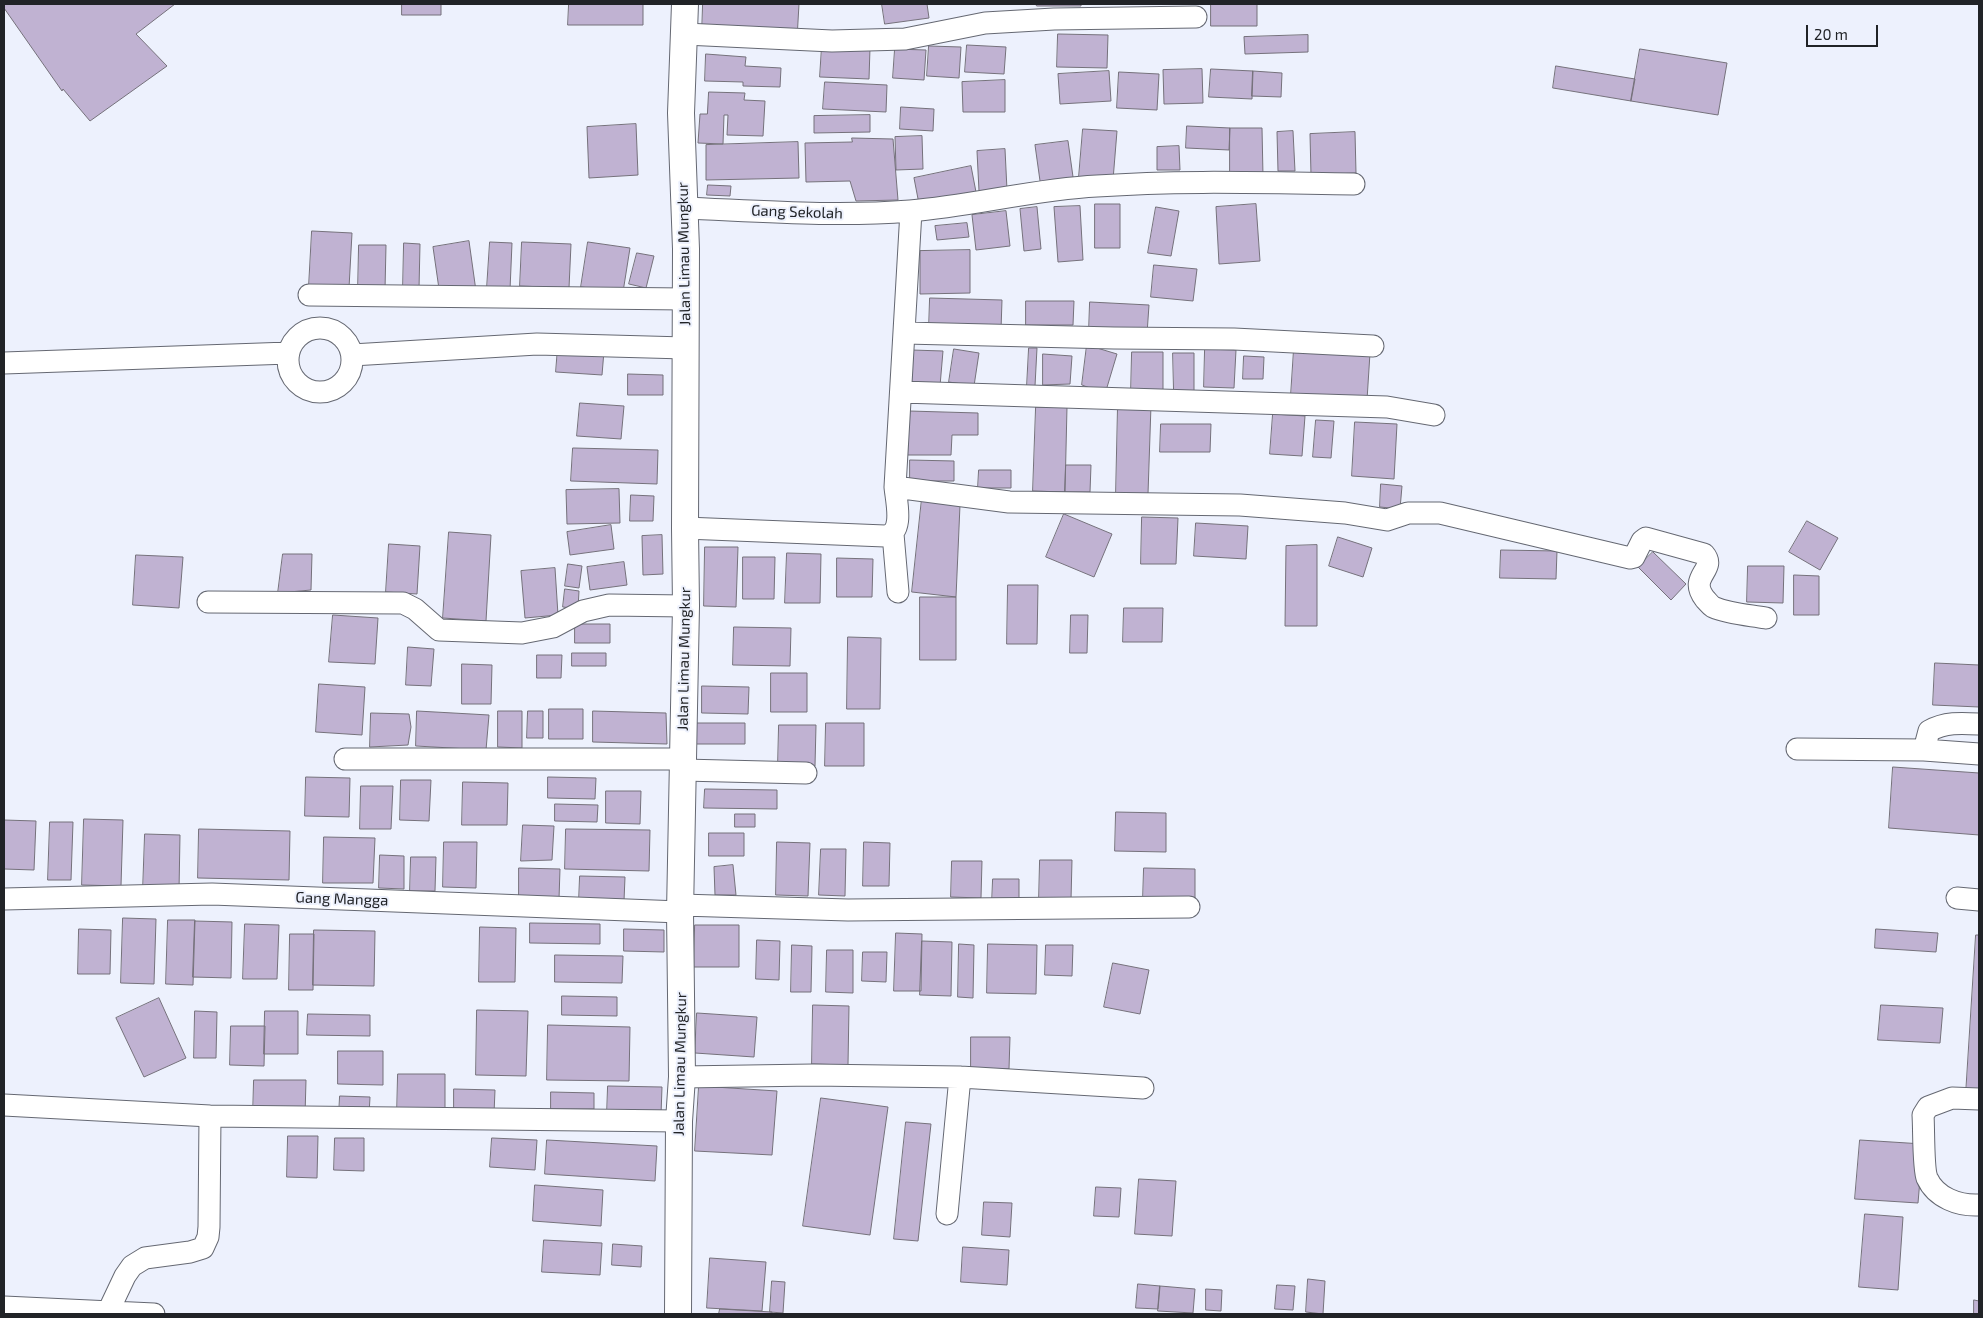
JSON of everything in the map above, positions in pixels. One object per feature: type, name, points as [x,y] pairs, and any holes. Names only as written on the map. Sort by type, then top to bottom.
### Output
[{"type":"street","name":"Jalan Limau Mungkur","points":[[678,1314],[679,1121],[682,1077],[680,909],[686,606],[686,249],[681,114],[685,4]]},
{"type":"street","points":[[685,34],[832,40],[905,39],[985,23],[1054,19],[1196,17]]},
{"type":"street","name":"Gang Sekolah","points":[[683,208],[836,214],[911,211],[986,202],[1032,192],[1096,186],[1178,182],[1354,184]]},
{"type":"street","points":[[898,592],[893,534],[897,519],[895,487],[911,211]]},
{"type":"street","points":[[309,295],[685,299]]},
{"type":"street","points":[[321,328],[333,330],[342,336],[349,345],[352,355],[352,367],[340,385],[330,390],[319,392],[308,390],[295,380],[289,364],[289,353],[293,343],[301,335],[321,328]]},
{"type":"street","points":[[905,333],[1234,339],[1372,346]]},
{"type":"street","points":[[352,355],[537,344],[685,348]]},
{"type":"street","points":[[4,363],[289,353]]},
{"type":"street","points":[[901,392],[1386,407],[1434,415]]},
{"type":"street","points":[[895,487],[1009,502],[1253,506],[1345,513],[1386,520],[1408,513],[1440,513],[1630,558],[1634,557],[1642,541],[1646,538],[1704,554],[1709,564],[1699,581],[1700,593],[1711,606],[1720,610],[1766,618]]},
{"type":"street","points":[[685,528],[885,536],[893,534]]},
{"type":"street","points":[[208,602],[403,603],[415,609],[439,630],[522,634],[553,627],[583,611],[609,605],[686,606]]},
{"type":"street","points":[[1924,750],[1929,731],[1937,726],[1950,723],[1979,724]]},
{"type":"street","points":[[1796,749],[1924,750],[1979,754]]},
{"type":"street","points":[[344,759],[683,764],[806,773]]},
{"type":"street","name":"Gang Mangga","points":[[4,899],[212,894],[680,909],[848,910],[1189,907]]},
{"type":"street","points":[[1957,898],[1979,900]]},
{"type":"street","points":[[682,1077],[813,1075],[960,1077],[1143,1088]]},
{"type":"street","points":[[947,1214],[960,1077]]},
{"type":"street","points":[[1979,1099],[1952,1098],[1928,1107],[1923,1115],[1926,1177],[1936,1191],[1952,1202],[1979,1205]]},
{"type":"street","points":[[4,1105],[210,1116],[679,1121]]},
{"type":"street","points":[[107,1313],[132,1266],[145,1258],[190,1252],[203,1248],[208,1237],[209,1227],[210,1116]]},
{"type":"street","points":[[4,1307],[154,1314]]},
{"type":"building","points":[[4,4],[175,4],[136,34],[167,66],[90,121],[63,89],[62,91],[4,8]]},
{"type":"building","points":[[402,4],[441,4],[441,15],[402,15]]},
{"type":"building","points":[[569,4],[643,4],[643,25],[568,25]]},
{"type":"building","points":[[703,4],[799,4],[797,39],[702,34]]},
{"type":"building","points":[[882,4],[927,4],[929,18],[885,24]]},
{"type":"building","points":[[1036,4],[1081,4],[1081,6],[1037,6]]},
{"type":"building","points":[[1211,4],[1257,4],[1257,26],[1211,26]]},
{"type":"building","points":[[1058,34],[1108,35],[1107,68],[1057,67]]},
{"type":"building","points":[[1308,35],[1308,52],[1245,54],[1244,37]]},
{"type":"building","points":[[967,45],[1006,47],[1004,74],[965,72]]},
{"type":"building","points":[[822,46],[870,48],[869,79],[820,77]]},
{"type":"building","points":[[929,46],[961,47],[959,78],[927,76]]},
{"type":"building","points":[[895,49],[926,50],[924,80],[893,78]]},
{"type":"building","points":[[1640,49],[1727,63],[1718,115],[1631,101]]},
{"type":"building","points":[[706,54],[746,57],[745,66],[781,68],[780,87],[743,86],[743,82],[705,81]]},
{"type":"building","points":[[1556,66],[1635,79],[1631,101],[1553,88]]},
{"type":"building","points":[[1202,69],[1203,103],[1164,104],[1163,70]]},
{"type":"building","points":[[1211,69],[1253,71],[1252,99],[1209,97]]},
{"type":"building","points":[[1109,71],[1111,101],[1060,104],[1058,74]]},
{"type":"building","points":[[1253,71],[1282,73],[1281,97],[1252,96]]},
{"type":"building","points":[[1119,72],[1159,74],[1157,110],[1117,108]]},
{"type":"building","points":[[1005,80],[1005,112],[963,112],[962,82]]},
{"type":"building","points":[[825,82],[887,85],[886,112],[823,109]]},
{"type":"building","points":[[709,92],[745,93],[744,100],[765,101],[763,136],[727,135],[728,115],[724,115],[723,144],[698,143],[700,114],[707,114]]},
{"type":"building","points":[[901,107],[934,109],[933,131],[900,129]]},
{"type":"building","points":[[870,115],[870,132],[814,133],[814,116]]},
{"type":"building","points":[[636,124],[638,175],[589,178],[587,127]]},
{"type":"building","points":[[1187,126],[1230,128],[1229,150],[1186,148]]},
{"type":"building","points":[[1230,128],[1262,128],[1263,176],[1230,176]]},
{"type":"building","points":[[1083,129],[1117,131],[1113,180],[1079,177]]},
{"type":"building","points":[[1293,131],[1295,171],[1278,171],[1277,132]]},
{"type":"building","points":[[1355,132],[1356,173],[1311,175],[1310,134]]},
{"type":"building","points":[[922,136],[923,169],[896,170],[895,137]]},
{"type":"building","points":[[852,138],[893,139],[898,200],[856,201],[850,181],[806,182],[805,143],[852,142]]},
{"type":"building","points":[[1068,141],[1074,184],[1041,188],[1035,145]]},
{"type":"building","points":[[798,142],[799,178],[706,180],[706,145]]},
{"type":"building","points":[[1179,146],[1180,170],[1157,170],[1157,147]]},
{"type":"building","points":[[1005,149],[1007,190],[979,191],[977,151]]},
{"type":"building","points":[[971,166],[976,192],[919,204],[914,178]]},
{"type":"building","points":[[708,185],[731,186],[730,196],[707,195]]},
{"type":"building","points":[[1095,204],[1120,204],[1120,248],[1095,248]]},
{"type":"building","points":[[1256,204],[1260,261],[1219,264],[1216,207]]},
{"type":"building","points":[[1080,206],[1083,260],[1058,262],[1054,207]]},
{"type":"building","points":[[1037,207],[1041,249],[1024,251],[1020,209]]},
{"type":"building","points":[[1156,207],[1179,211],[1171,256],[1148,253]]},
{"type":"building","points":[[1006,211],[1010,246],[976,250],[972,215]]},
{"type":"building","points":[[967,223],[969,237],[937,240],[935,226]]},
{"type":"building","points":[[312,231],[352,233],[349,288],[309,286]]},
{"type":"building","points":[[469,241],[476,291],[440,296],[433,247]]},
{"type":"building","points":[[490,242],[512,243],[510,290],[487,288]]},
{"type":"building","points":[[522,242],[571,244],[569,288],[520,286]]},
{"type":"building","points":[[588,242],[630,248],[623,292],[581,287]]},
{"type":"building","points":[[404,243],[420,244],[419,289],[403,288]]},
{"type":"building","points":[[359,245],[386,245],[385,290],[358,290]]},
{"type":"building","points":[[970,250],[970,293],[920,294],[920,251]]},
{"type":"building","points":[[637,253],[654,256],[646,288],[629,284]]},
{"type":"building","points":[[1154,265],[1197,269],[1193,301],[1151,297]]},
{"type":"building","points":[[930,298],[1002,300],[1001,330],[929,328]]},
{"type":"building","points":[[1026,301],[1074,301],[1073,325],[1026,325]]},
{"type":"building","points":[[1090,302],[1149,305],[1147,334],[1089,331]]},
{"type":"building","points":[[1087,345],[1117,354],[1105,394],[1082,385]]},
{"type":"building","points":[[558,347],[604,351],[602,375],[556,372]]},
{"type":"building","points":[[1029,348],[1037,348],[1035,386],[1027,386]]},
{"type":"building","points":[[954,349],[979,353],[974,386],[949,382]]},
{"type":"building","points":[[1205,349],[1236,350],[1234,388],[1204,387]]},
{"type":"building","points":[[1294,349],[1370,353],[1367,400],[1291,395]]},
{"type":"building","points":[[912,350],[943,351],[940,386],[909,384]]},
{"type":"building","points":[[1132,352],[1163,352],[1163,392],[1131,392]]},
{"type":"building","points":[[1173,353],[1194,353],[1194,396],[1174,393]]},
{"type":"building","points":[[1043,354],[1072,356],[1070,384],[1043,385]]},
{"type":"building","points":[[1244,356],[1264,357],[1263,379],[1243,379]]},
{"type":"building","points":[[628,374],[663,375],[663,395],[628,395]]},
{"type":"building","points":[[580,403],[624,406],[621,439],[577,436]]},
{"type":"building","points":[[1118,404],[1151,405],[1148,494],[1116,494]]},
{"type":"building","points":[[1036,407],[1067,407],[1065,492],[1033,491]]},
{"type":"building","points":[[909,411],[978,413],[978,435],[952,435],[951,455],[908,455]]},
{"type":"building","points":[[1273,414],[1305,416],[1302,456],[1270,454]]},
{"type":"building","points":[[1316,420],[1334,421],[1331,458],[1313,457]]},
{"type":"building","points":[[1355,422],[1397,424],[1394,479],[1352,476]]},
{"type":"building","points":[[1161,424],[1211,424],[1210,452],[1160,452]]},
{"type":"building","points":[[573,448],[658,450],[657,484],[571,481]]},
{"type":"building","points":[[910,460],[954,461],[954,481],[910,481]]},
{"type":"building","points":[[1066,465],[1091,465],[1090,492],[1065,492]]},
{"type":"building","points":[[979,470],[1011,470],[1011,488],[978,488]]},
{"type":"building","points":[[1381,484],[1402,486],[1400,509],[1380,507]]},
{"type":"building","points":[[619,489],[620,523],[567,524],[566,490]]},
{"type":"building","points":[[631,495],[654,496],[653,521],[630,521]]},
{"type":"building","points":[[922,498],[960,505],[956,597],[912,592]]},
{"type":"building","points":[[1064,514],[1112,534],[1094,577],[1046,557]]},
{"type":"building","points":[[1142,517],[1178,518],[1176,564],[1141,564]]},
{"type":"building","points":[[1807,521],[1838,538],[1820,570],[1789,552]]},
{"type":"building","points":[[1196,523],[1248,526],[1246,559],[1194,556]]},
{"type":"building","points":[[611,525],[614,549],[570,555],[567,532]]},
{"type":"building","points":[[449,532],[491,535],[486,621],[443,618]]},
{"type":"building","points":[[662,535],[663,574],[643,575],[642,536]]},
{"type":"building","points":[[1338,537],[1372,548],[1363,577],[1329,566]]},
{"type":"building","points":[[389,544],[420,546],[417,594],[386,592]]},
{"type":"building","points":[[1317,545],[1317,626],[1285,626],[1286,546]]},
{"type":"building","points":[[705,547],[738,547],[736,607],[704,606]]},
{"type":"building","points":[[1501,550],[1557,551],[1556,579],[1500,578]]},
{"type":"building","points":[[1653,552],[1686,584],[1671,600],[1638,567]]},
{"type":"building","points":[[787,553],[821,554],[820,603],[785,603]]},
{"type":"building","points":[[283,554],[312,554],[311,590],[278,593]]},
{"type":"building","points":[[136,555],[183,557],[179,608],[133,605]]},
{"type":"building","points":[[743,557],[775,557],[774,599],[743,599]]},
{"type":"building","points":[[837,558],[873,559],[872,597],[837,597]]},
{"type":"building","points":[[624,562],[627,585],[590,590],[587,567]]},
{"type":"building","points":[[568,564],[582,566],[579,588],[565,586]]},
{"type":"building","points":[[1748,566],[1784,566],[1783,603],[1747,602]]},
{"type":"building","points":[[555,568],[558,615],[525,618],[521,571]]},
{"type":"building","points":[[1794,575],[1819,576],[1819,615],[1794,615]]},
{"type":"building","points":[[1008,585],[1038,585],[1037,644],[1007,644]]},
{"type":"building","points":[[565,589],[579,591],[578,609],[563,607]]},
{"type":"building","points":[[920,597],[956,597],[956,660],[920,660]]},
{"type":"building","points":[[1124,608],[1163,608],[1162,642],[1123,642]]},
{"type":"building","points":[[333,615],[378,618],[375,664],[329,662]]},
{"type":"building","points":[[1071,615],[1088,615],[1087,653],[1070,653]]},
{"type":"building","points":[[575,624],[610,624],[610,643],[575,643]]},
{"type":"building","points":[[734,627],[791,628],[790,666],[733,665]]},
{"type":"building","points":[[848,637],[881,638],[880,709],[847,709]]},
{"type":"building","points":[[408,647],[434,649],[431,686],[406,685]]},
{"type":"building","points":[[572,653],[606,653],[606,666],[572,666]]},
{"type":"building","points":[[537,655],[562,655],[561,678],[537,678]]},
{"type":"building","points":[[1935,663],[1979,665],[1979,707],[1933,705]]},
{"type":"building","points":[[462,664],[492,665],[491,704],[462,704]]},
{"type":"building","points":[[771,673],[807,673],[807,712],[771,712]]},
{"type":"building","points":[[319,684],[365,687],[362,735],[316,732]]},
{"type":"building","points":[[702,686],[749,687],[748,714],[702,713]]},
{"type":"building","points":[[549,709],[583,709],[583,739],[549,739]]},
{"type":"building","points":[[417,711],[489,715],[486,750],[416,746]]},
{"type":"building","points":[[498,711],[522,711],[522,748],[498,747]]},
{"type":"building","points":[[528,711],[543,711],[543,738],[527,738]]},
{"type":"building","points":[[593,711],[666,713],[667,744],[593,742]]},
{"type":"building","points":[[371,713],[409,714],[411,727],[408,745],[370,747]]},
{"type":"building","points":[[691,723],[745,723],[745,744],[691,744]]},
{"type":"building","points":[[826,723],[864,723],[864,766],[825,766]]},
{"type":"building","points":[[779,725],[816,725],[815,766],[778,765]]},
{"type":"building","points":[[1893,767],[1979,773],[1979,835],[1889,828]]},
{"type":"building","points":[[306,777],[350,778],[349,817],[305,816]]},
{"type":"building","points":[[548,777],[596,778],[595,799],[548,798]]},
{"type":"building","points":[[401,780],[431,780],[429,821],[400,820]]},
{"type":"building","points":[[463,782],[508,783],[507,825],[462,825]]},
{"type":"building","points":[[361,786],[393,786],[391,829],[360,829]]},
{"type":"building","points":[[705,789],[777,790],[777,809],[704,808]]},
{"type":"building","points":[[606,791],[641,791],[640,824],[606,823]]},
{"type":"building","points":[[555,804],[598,805],[597,822],[555,821]]},
{"type":"building","points":[[1116,812],[1166,813],[1166,852],[1115,851]]},
{"type":"building","points":[[735,814],[755,814],[755,827],[735,827]]},
{"type":"building","points":[[84,819],[123,820],[121,886],[82,885]]},
{"type":"building","points":[[4,820],[36,821],[34,870],[4,869]]},
{"type":"building","points":[[50,822],[73,822],[71,880],[48,880]]},
{"type":"building","points":[[523,825],[554,826],[552,860],[521,861]]},
{"type":"building","points":[[199,829],[290,831],[289,880],[198,878]]},
{"type":"building","points":[[566,829],[650,830],[649,871],[565,869]]},
{"type":"building","points":[[709,833],[744,833],[744,856],[709,856]]},
{"type":"building","points":[[145,834],[180,835],[179,891],[143,890]]},
{"type":"building","points":[[324,837],[375,838],[373,883],[323,883]]},
{"type":"building","points":[[444,842],[477,842],[476,888],[443,887]]},
{"type":"building","points":[[777,842],[810,843],[808,896],[776,895]]},
{"type":"building","points":[[864,842],[890,843],[889,886],[863,886]]},
{"type":"building","points":[[821,849],[846,849],[845,896],[819,895]]},
{"type":"building","points":[[380,855],[404,856],[404,889],[379,888]]},
{"type":"building","points":[[411,857],[436,857],[435,891],[410,891]]},
{"type":"building","points":[[1040,860],[1072,860],[1071,900],[1039,900]]},
{"type":"building","points":[[952,861],[982,861],[981,898],[951,897]]},
{"type":"building","points":[[733,865],[736,895],[715,895],[714,867]]},
{"type":"building","points":[[519,868],[560,869],[559,899],[519,898]]},
{"type":"building","points":[[1144,868],[1195,869],[1195,899],[1143,899]]},
{"type":"building","points":[[580,876],[625,877],[624,901],[579,901]]},
{"type":"building","points":[[993,879],[1019,879],[1019,903],[992,903]]},
{"type":"building","points":[[123,918],[156,919],[154,984],[121,983]]},
{"type":"building","points":[[168,920],[195,920],[193,985],[166,984]]},
{"type":"building","points":[[195,921],[232,922],[231,978],[193,977]]},
{"type":"building","points":[[530,923],[600,924],[600,944],[530,943]]},
{"type":"building","points":[[245,924],[279,925],[277,979],[243,979]]},
{"type":"building","points":[[695,925],[739,925],[739,967],[694,967]]},
{"type":"building","points":[[480,927],[516,928],[515,982],[479,982]]},
{"type":"building","points":[[79,929],[111,930],[110,974],[78,974]]},
{"type":"building","points":[[624,929],[664,930],[664,952],[624,951]]},
{"type":"building","points":[[1876,929],[1938,933],[1936,952],[1875,948]]},
{"type":"building","points":[[314,930],[375,931],[374,986],[313,985]]},
{"type":"building","points":[[896,933],[922,934],[921,991],[894,991]]},
{"type":"building","points":[[290,934],[314,934],[313,990],[289,990]]},
{"type":"building","points":[[1976,935],[1979,935],[1979,1095],[1966,1094]]},
{"type":"building","points":[[757,940],[780,941],[779,980],[756,979]]},
{"type":"building","points":[[922,941],[952,942],[951,996],[920,995]]},
{"type":"building","points":[[959,944],[974,945],[973,998],[958,997]]},
{"type":"building","points":[[988,944],[1037,945],[1036,994],[987,993]]},
{"type":"building","points":[[792,945],[812,946],[811,992],[791,992]]},
{"type":"building","points":[[1046,945],[1073,945],[1072,976],[1045,975]]},
{"type":"building","points":[[827,950],[853,950],[853,993],[826,992]]},
{"type":"building","points":[[863,952],[887,952],[886,982],[862,981]]},
{"type":"building","points":[[555,955],[623,956],[622,983],[555,982]]},
{"type":"building","points":[[1113,963],[1149,970],[1140,1014],[1104,1007]]},
{"type":"building","points":[[562,996],[617,997],[617,1016],[562,1015]]},
{"type":"building","points":[[159,998],[186,1058],[144,1077],[116,1018]]},
{"type":"building","points":[[813,1005],[849,1006],[848,1065],[812,1064]]},
{"type":"building","points":[[1881,1005],[1943,1008],[1940,1043],[1878,1040]]},
{"type":"building","points":[[477,1010],[528,1011],[526,1076],[476,1075]]},
{"type":"building","points":[[195,1011],[217,1012],[216,1058],[194,1058]]},
{"type":"building","points":[[265,1011],[298,1011],[298,1054],[264,1054]]},
{"type":"building","points":[[697,1013],[757,1017],[754,1057],[695,1053]]},
{"type":"building","points":[[308,1014],[370,1015],[370,1036],[307,1035]]},
{"type":"building","points":[[548,1025],[630,1027],[629,1081],[547,1080]]},
{"type":"building","points":[[231,1026],[265,1026],[264,1066],[230,1065]]},
{"type":"building","points":[[971,1037],[1010,1037],[1009,1069],[971,1068]]},
{"type":"building","points":[[338,1051],[383,1051],[383,1085],[338,1084]]},
{"type":"building","points":[[398,1074],[445,1074],[445,1114],[397,1114]]},
{"type":"building","points":[[254,1080],[306,1080],[305,1116],[253,1115]]},
{"type":"building","points":[[608,1086],[662,1087],[661,1115],[607,1114]]},
{"type":"building","points":[[699,1086],[777,1091],[772,1155],[695,1151]]},
{"type":"building","points":[[454,1089],[495,1090],[494,1114],[454,1113]]},
{"type":"building","points":[[551,1092],[594,1093],[594,1109],[551,1109]]},
{"type":"building","points":[[340,1096],[370,1097],[369,1115],[339,1115]]},
{"type":"building","points":[[821,1098],[888,1107],[870,1235],[803,1226]]},
{"type":"building","points":[[906,1122],[931,1124],[918,1241],[894,1239]]},
{"type":"building","points":[[288,1136],[318,1136],[317,1178],[287,1177]]},
{"type":"building","points":[[335,1138],[364,1138],[364,1171],[334,1170]]},
{"type":"building","points":[[492,1138],[537,1140],[535,1170],[490,1167]]},
{"type":"building","points":[[547,1140],[657,1146],[655,1181],[545,1174]]},
{"type":"building","points":[[1860,1140],[1923,1144],[1918,1203],[1855,1199]]},
{"type":"building","points":[[1139,1179],[1176,1181],[1172,1236],[1135,1234]]},
{"type":"building","points":[[535,1185],[603,1190],[601,1226],[533,1221]]},
{"type":"building","points":[[1096,1187],[1121,1188],[1119,1217],[1094,1216]]},
{"type":"building","points":[[984,1202],[1012,1203],[1010,1237],[982,1235]]},
{"type":"building","points":[[1865,1214],[1903,1217],[1898,1290],[1859,1287]]},
{"type":"building","points":[[544,1240],[602,1243],[600,1275],[542,1272]]},
{"type":"building","points":[[613,1244],[642,1246],[641,1267],[612,1265]]},
{"type":"building","points":[[963,1247],[1009,1250],[1007,1285],[961,1282]]},
{"type":"building","points":[[710,1258],[766,1262],[762,1311],[707,1308]]},
{"type":"building","points":[[1308,1279],[1325,1281],[1323,1314],[1306,1312]]},
{"type":"building","points":[[772,1281],[785,1282],[783,1313],[770,1312]]},
{"type":"building","points":[[1138,1284],[1160,1286],[1158,1309],[1136,1308]]},
{"type":"building","points":[[1277,1285],[1295,1286],[1293,1310],[1275,1309]]},
{"type":"building","points":[[1160,1286],[1195,1289],[1193,1313],[1158,1311]]},
{"type":"building","points":[[1206,1289],[1222,1290],[1221,1311],[1206,1310]]},
{"type":"building","points":[[1974,1300],[1979,1301],[1979,1314],[1974,1314]]},
{"type":"building","points":[[720,1309],[772,1312],[772,1314],[719,1314]]}]
